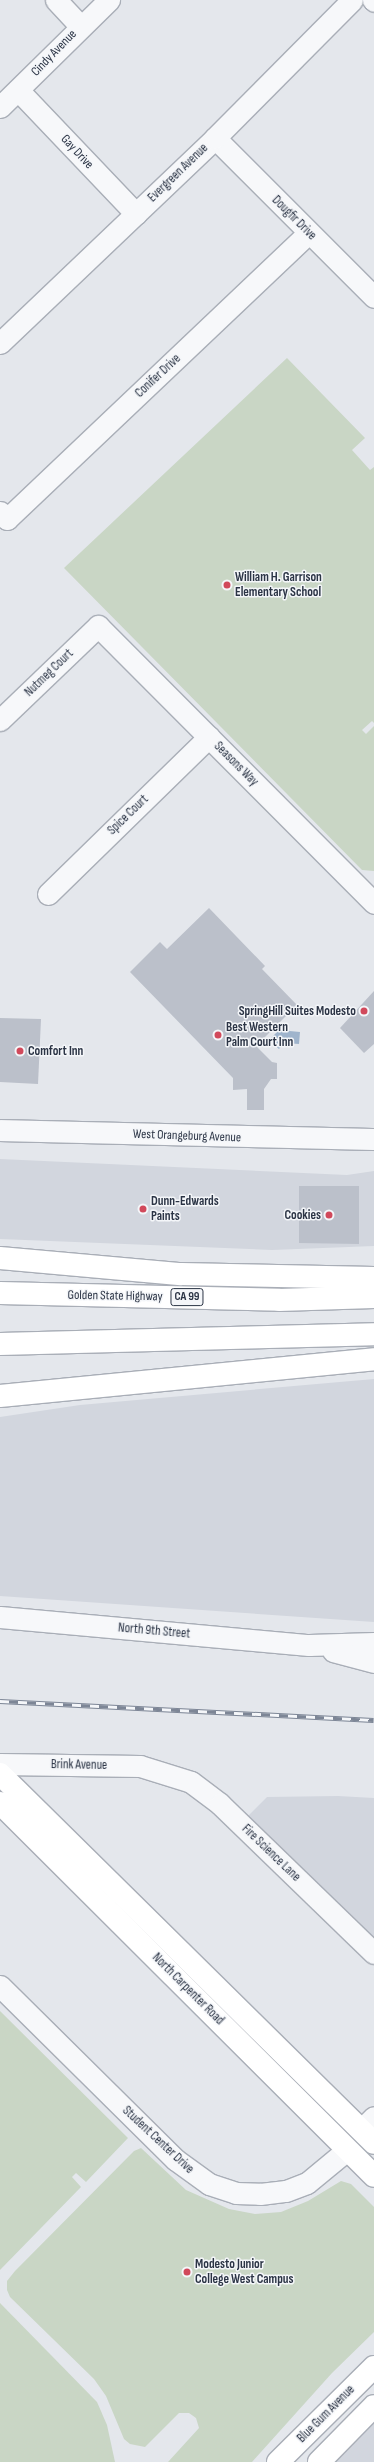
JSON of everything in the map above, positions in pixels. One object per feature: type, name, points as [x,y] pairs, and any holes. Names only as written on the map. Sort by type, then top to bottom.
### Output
[{"type":"main road","points":[[0,1258],[180,1274],[374,1278]]},
{"type":"main road","name":"Golden State Highway","points":[[0,1293],[279,1300],[374,1297]]},
{"type":"main road","points":[[0,1344],[374,1334]]},
{"type":"main road","points":[[0,1396],[374,1359]]},
{"type":"main road","name":"North Carpenter Road","points":[[0,1774],[32,1807],[370,2130]]},
{"type":"main road","name":"North Carpenter Road","points":[[2,1804],[374,2176]]},
{"type":"main road","points":[[347,2150],[364,2180],[374,2190]]},
{"type":"main road","points":[[343,2397],[374,2361]]},
{"type":"main road","name":"Blue Gum Avenue","points":[[278,2462],[374,2367]]},
{"type":"main road","points":[[319,2462],[374,2406]]},
{"type":"street","points":[[56,0],[80,26]]},
{"type":"street","name":"Cindy Avenue","points":[[0,107],[80,26],[109,0]]},
{"type":"street","name":"Evergreen Avenue","points":[[0,342],[215,138],[352,0]]},
{"type":"street","name":"Gay Drive","points":[[18,90],[136,214]]},
{"type":"street","name":"Dougfir Drive","points":[[215,138],[308,233],[374,297]]},
{"type":"street","name":"Conifer Drive","points":[[3,515],[308,233]]},
{"type":"street","name":"Nutmeg Court","points":[[0,720],[98,626]]},
{"type":"street","name":"Seasons Way","points":[[98,626],[374,903]]},
{"type":"street","name":"Spice Court","points":[[48,894],[209,737]]},
{"type":"street","name":"West Orangeburg Avenue","points":[[0,1130],[374,1139]]},
{"type":"street","name":"North 9th Street","points":[[0,1617],[309,1645],[374,1643]]},
{"type":"street","name":"North 9th Street","points":[[309,1645],[374,1662]]},
{"type":"street","name":"Brink Avenue","points":[[0,1764],[140,1766],[158,1770]]},
{"type":"street","name":"Fire Science Lane","points":[[158,1770],[191,1782],[220,1804],[374,1953]]},
{"type":"street","name":"Student Center Drive","points":[[0,1986],[176,2160],[209,2184],[236,2193],[260,2194],[286,2191],[307,2183],[347,2150]]},
{"type":"shaded area","points":[[0,1159],[347,1175],[374,1171],[374,1246],[272,1250],[0,1239]]},
{"type":"shaded area","points":[[374,1379],[374,1622],[0,1596],[0,1417],[80,1405]]},
{"type":"shaded area","points":[[338,1796],[374,1798],[374,1938],[272,1839],[246,1818],[267,1797]]},
{"type":"shaded area","points":[[374,2423],[374,2462],[334,2462]]},
{"type":"green space","name":"William H. Garrison Elementary School","points":[[287,358],[365,438],[352,450],[370,470],[374,467],[374,723],[372,721],[362,730],[366,734],[374,726],[374,871],[362,870],[64,568]]},
{"type":"green space","points":[[0,2011],[128,2138],[86,2182],[76,2173],[72,2177],[81,2187],[0,2270]]},
{"type":"green space","name":"Modesto Junior College West Campus","points":[[141,2148],[186,2190],[229,2209],[255,2214],[281,2212],[308,2201],[341,2181],[351,2184],[374,2207],[374,2332],[332,2373],[252,2462],[168,2462],[199,2428],[196,2418],[189,2413],[179,2413],[145,2447],[130,2444],[124,2439],[106,2396],[94,2379],[10,2297],[7,2290],[7,2281],[15,2271],[134,2151]]},
{"type":"green space","points":[[0,2303],[97,2402],[107,2425],[115,2462],[0,2462]]},
{"type":"water","points":[[279,1030],[300,1032],[299,1044],[284,1043],[279,1049],[269,1040]]},
{"type":"building","points":[[209,908],[265,966],[262,969],[297,1005],[256,1046],[272,1062],[277,1063],[277,1079],[271,1079],[264,1089],[264,1110],[247,1110],[247,1089],[233,1090],[233,1078],[130,972],[160,942],[167,949]]},
{"type":"building","name":"SpringHill Suites Modesto","points":[[374,991],[374,1044],[364,1053],[340,1028]]},
{"type":"building","name":"Comfort Inn","points":[[0,1018],[41,1019],[38,1084],[0,1082]]},
{"type":"building","name":"Cookies","points":[[299,1186],[359,1186],[359,1244],[299,1243]]},
{"type":"railway","points":[[0,1701],[374,1720]]},
{"type":"place","name":"William H. Garrison Elementary School","points":[[227,585]]},
{"type":"place","name":"SpringHill Suites Modesto","points":[[364,1011]]},
{"type":"place","name":"Best Western Palm Court Inn","points":[[218,1035]]},
{"type":"place","name":"Comfort Inn","points":[[20,1051]]},
{"type":"place","name":"Dunn-Edwards Paints","points":[[143,1209]]},
{"type":"place","name":"Cookies","points":[[329,1215]]},
{"type":"place","name":"Modesto Junior College West Campus","points":[[187,2272]]}]
